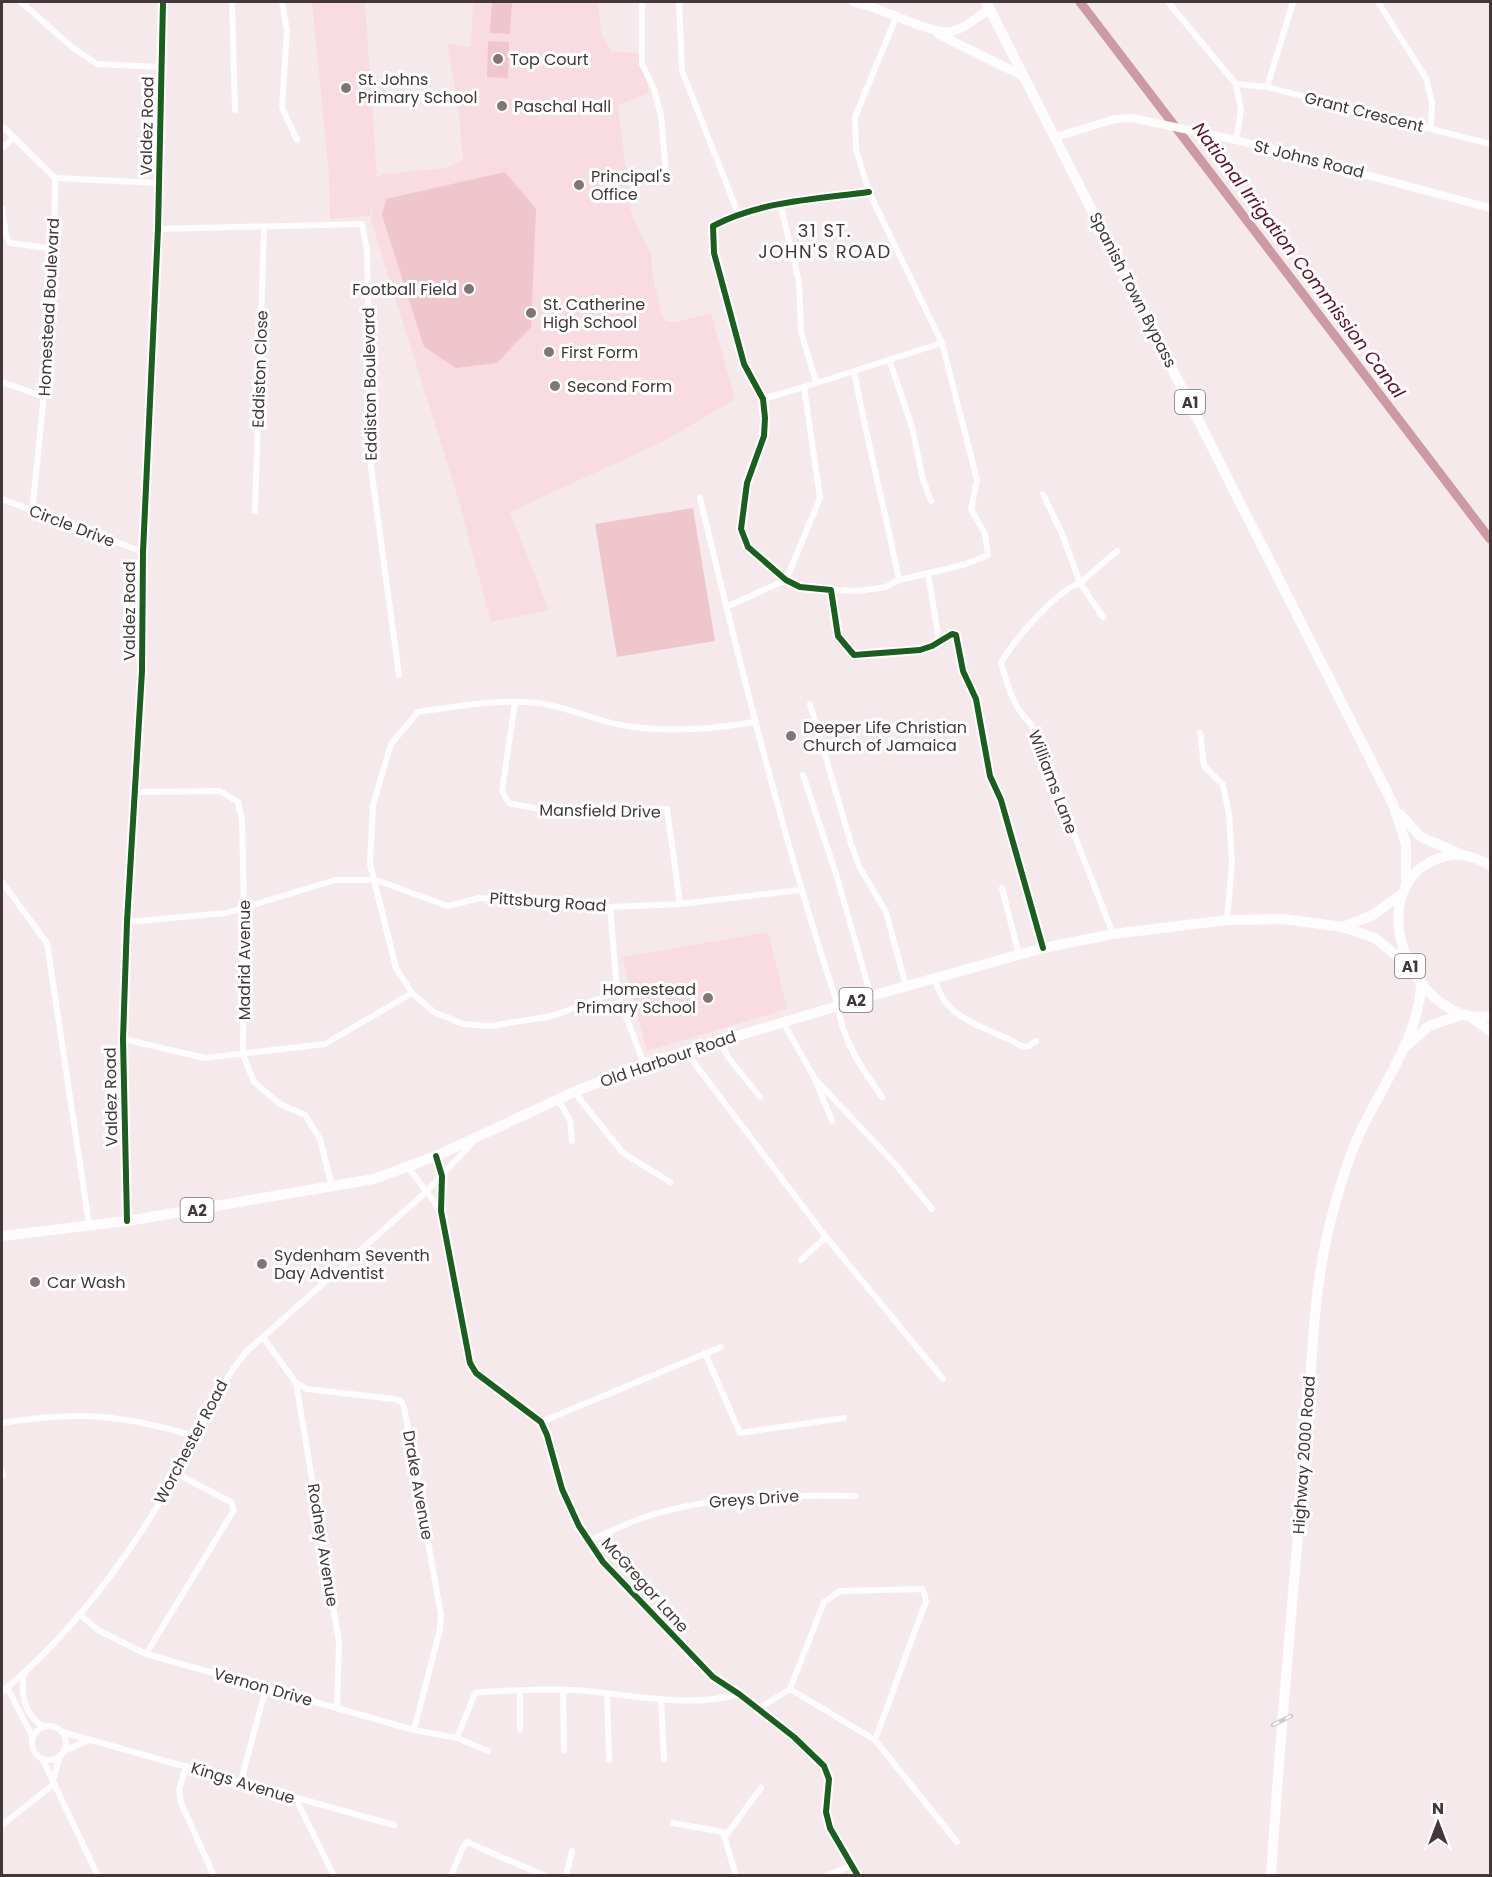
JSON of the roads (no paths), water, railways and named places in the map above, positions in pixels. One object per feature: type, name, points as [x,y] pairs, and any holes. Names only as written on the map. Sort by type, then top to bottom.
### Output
[{"type":"main road","points":[[854,2],[897,15],[1026,78]]},
{"type":"main road","points":[[933,31],[952,32],[961,28],[988,5]]},
{"type":"main road","name":"Spanish Town Bypass","points":[[988,5],[1393,804],[1406,844],[1406,883]]},
{"type":"main road","name":"Spanish Town Bypass","points":[[1393,804],[1421,837],[1458,853]]},
{"type":"main road","name":"A1","points":[[1491,865],[1475,857],[1458,853],[1439,857],[1426,864],[1406,883],[1400,896],[1400,935],[1411,968],[1421,983],[1443,1004],[1461,1015],[1472,1018],[1491,1031]]},
{"type":"main road","name":"Old Harbour Road","points":[[1343,927],[1371,916],[1400,896]]},
{"type":"main road","name":"Old Harbour Road","points":[[2,1236],[127,1221],[374,1179],[436,1156],[574,1092],[644,1064],[871,996],[1043,948],[1113,934],[1227,920],[1283,919],[1343,927],[1384,944],[1411,968]]},
{"type":"main road","name":"Highway 2000 Road","points":[[1270,1875],[1281,1721],[1319,1286],[1328,1232],[1344,1173],[1358,1136],[1402,1049],[1418,1011],[1421,983]]},
{"type":"main road","name":"Highway 2000 Road","points":[[1402,1049],[1429,1026],[1461,1015]]},
{"type":"main road","name":"A1","points":[[1472,1018],[1491,1016]]},
{"type":"street","points":[[21,2],[73,48],[97,64],[162,67]]},
{"type":"street","name":"Valdez Road","points":[[127,1221],[123,1039],[127,922],[142,671],[143,552],[158,230],[163,2]]},
{"type":"street","points":[[232,2],[235,110]]},
{"type":"street","points":[[282,2],[287,31],[282,108],[297,140]]},
{"type":"street","points":[[642,2],[642,64],[654,89],[661,116],[666,174]]},
{"type":"street","points":[[679,2],[682,71],[738,213]]},
{"type":"street","points":[[1168,2],[1236,84],[1241,110],[1236,140]]},
{"type":"street","points":[[1267,87],[1293,2]]},
{"type":"street","points":[[1378,2],[1426,78],[1432,102],[1431,129]]},
{"type":"street","points":[[869,192],[780,203],[738,213],[713,226],[714,253],[744,364],[763,399],[764,436],[747,483],[741,529],[748,547],[786,580],[800,587],[859,591],[886,587],[899,580],[928,574],[988,555],[985,534],[971,509],[977,480],[942,343],[869,192],[856,149],[855,117],[897,15]]},
{"type":"street","name":"Grant Crescent","points":[[1236,84],[1267,87],[1491,144]]},
{"type":"street","name":"St Johns Road","points":[[1056,137],[1124,117],[1184,127],[1491,208]]},
{"type":"street","points":[[2,126],[55,178],[159,183]]},
{"type":"street","points":[[2,148],[14,138]]},
{"type":"street","name":"Homestead Boulevard","points":[[32,511],[44,397],[55,249],[55,178]]},
{"type":"street","points":[[780,203],[799,282],[801,332],[816,381]]},
{"type":"street","points":[[2,208],[6,236],[10,243],[55,249]]},
{"type":"street","name":"Eddiston Boulevard","points":[[158,230],[362,224],[367,250],[371,467],[399,675]]},
{"type":"street","name":"Eddiston Close","points":[[255,511],[264,227]]},
{"type":"street","points":[[763,399],[942,343]]},
{"type":"street","points":[[889,360],[912,427],[931,501]]},
{"type":"street","points":[[854,371],[871,461],[885,511],[899,580]]},
{"type":"street","points":[[2,382],[44,397]]},
{"type":"street","points":[[726,607],[786,580],[820,498],[804,387]]},
{"type":"street","points":[[1043,494],[1063,536],[1080,583],[1103,618]]},
{"type":"street","points":[[700,498],[754,722],[800,890],[838,1006],[840,1022],[858,1062],[882,1097]]},
{"type":"street","name":"Circle Drive","points":[[2,499],[143,552]]},
{"type":"street","points":[[1080,583],[1117,551]]},
{"type":"street","points":[[928,574],[939,640]]},
{"type":"street","name":"Williams Lane","points":[[1080,583],[1064,592],[1044,610],[1018,638],[1001,663],[1014,703],[1020,715],[1031,724],[1113,934]]},
{"type":"street","points":[[831,590],[838,636],[854,656],[920,650],[952,634],[956,635],[963,671],[976,699],[990,776],[1001,800],[1043,948]]},
{"type":"street","points":[[617,992],[552,1016],[491,1026],[463,1024],[434,1012],[412,993],[396,968],[376,880],[370,864],[373,805],[391,744],[418,712],[494,701],[540,703],[620,725],[663,730],[708,730],[754,722]]},
{"type":"street","name":"Mansfield Drive","points":[[515,702],[502,791],[509,803],[540,811],[590,813],[667,809],[680,904]]},
{"type":"street","points":[[810,704],[852,847],[859,866],[886,912],[906,986]]},
{"type":"street","points":[[1200,733],[1204,766],[1224,785],[1227,802],[1232,863],[1227,920]]},
{"type":"street","points":[[803,775],[836,874],[871,996]]},
{"type":"street","name":"Madrid Avenue","points":[[136,792],[220,791],[238,802],[242,820],[244,908],[243,1055],[254,1082],[280,1104],[305,1115],[320,1139],[332,1187]]},
{"type":"street","name":"Pittsburg Road","points":[[127,922],[226,913],[335,880],[376,880],[448,906],[479,898],[610,907],[680,904],[800,890]]},
{"type":"street","points":[[2,882],[46,943],[89,1224]]},
{"type":"street","points":[[1002,888],[1019,955]]},
{"type":"street","points":[[610,907],[617,992],[644,1064]]},
{"type":"street","points":[[935,978],[938,993],[947,1008],[1023,1047],[1036,1041]]},
{"type":"street","points":[[123,1039],[205,1058],[325,1044],[412,993]]},
{"type":"street","points":[[783,1022],[815,1079],[832,1121]]},
{"type":"street","points":[[720,1041],[728,1057],[760,1097]]},
{"type":"street","points":[[686,1051],[826,1237],[943,1379]]},
{"type":"street","points":[[815,1079],[896,1165],[932,1209]]},
{"type":"street","points":[[574,1092],[623,1153],[670,1182]]},
{"type":"street","points":[[558,1100],[570,1120],[572,1141]]},
{"type":"street","name":"Worchester Road","points":[[2,1692],[79,1614],[131,1546],[177,1474],[225,1378],[246,1352],[426,1192],[478,1137]]},
{"type":"street","points":[[436,1156],[442,1176],[441,1211],[470,1363],[485,1382],[541,1422],[721,1347]]},
{"type":"street","points":[[408,1167],[441,1211]]},
{"type":"street","points":[[801,1260],[826,1237]]},
{"type":"street","points":[[263,1337],[296,1383]]},
{"type":"street","points":[[705,1353],[740,1432],[844,1418]]},
{"type":"street","name":"Rodney Avenue","points":[[296,1383],[339,1642],[337,1708]]},
{"type":"street","name":"Drake Avenue","points":[[296,1383],[307,1389],[394,1399],[401,1401],[404,1407],[441,1615],[440,1629],[414,1730]]},
{"type":"street","points":[[2,1423],[45,1416],[101,1415],[146,1422],[194,1436]]},
{"type":"street","name":"McGregor Lane","points":[[541,1422],[547,1435],[562,1489],[588,1541],[603,1562],[713,1677],[739,1694],[794,1737],[824,1766],[829,1779],[826,1812],[830,1828],[858,1875]]},
{"type":"street","points":[[147,1654],[234,1510],[231,1502],[177,1474]]},
{"type":"street","name":"Greys Drive","points":[[588,1541],[647,1516],[713,1500],[784,1495],[855,1496]]},
{"type":"street","points":[[758,1709],[790,1689],[824,1602],[830,1596],[840,1591],[923,1589],[926,1600],[875,1740]]},
{"type":"street","name":"Vernon Drive","points":[[79,1614],[98,1630],[147,1654],[414,1730],[457,1738],[488,1751]]},
{"type":"street","points":[[25,1671],[23,1694],[33,1719],[45,1727]]},
{"type":"street","points":[[8,1687],[33,1738],[35,1752],[42,1758],[48,1760],[74,1745],[93,1740]]},
{"type":"street","points":[[240,1784],[266,1688]]},
{"type":"street","points":[[457,1738],[475,1693],[563,1689],[694,1701],[739,1694]]},
{"type":"street","points":[[563,1689],[564,1750]]},
{"type":"street","points":[[790,1689],[875,1740],[957,1842]]},
{"type":"street","points":[[520,1690],[520,1730]]},
{"type":"street","points":[[607,1693],[609,1760]]},
{"type":"street","points":[[661,1699],[664,1759]]},
{"type":"street","points":[[2,1825],[53,1782],[66,1744],[62,1732],[51,1726],[45,1727],[33,1738]]},
{"type":"street","name":"Kings Avenue","points":[[62,1732],[186,1766],[240,1784],[394,1825]]},
{"type":"street","points":[[42,1758],[98,1875]]},
{"type":"street","points":[[186,1766],[179,1790],[181,1803],[214,1875]]},
{"type":"street","points":[[724,1838],[761,1788]]},
{"type":"street","points":[[296,1799],[334,1875]]},
{"type":"street","points":[[673,1823],[723,1832],[736,1875]]},
{"type":"street","points":[[451,1875],[467,1842],[545,1875]]},
{"type":"street","points":[[566,1875],[572,1851]]},
{"type":"street","points":[[826,1875],[852,1865]]},
{"type":"waterway","name":"National Irrigation Commission Canal","points":[[1080,2],[1490,539]]},
{"type":"railway","points":[[1273,1725],[1291,1716]]},
{"type":"place","name":"Top Court","points":[[498,59]]},
{"type":"place","name":"St. Johns Primary School","points":[[346,88]]},
{"type":"place","name":"Paschal Hall","points":[[502,106]]},
{"type":"place","name":"Principal's Office","points":[[579,185]]},
{"type":"place","name":"Football Field","points":[[469,289]]},
{"type":"place","name":"St. Catherine High School","points":[[531,313]]},
{"type":"place","name":"First Form","points":[[549,352]]},
{"type":"place","name":"Second Form","points":[[555,386]]},
{"type":"place","name":"Deeper Life Christian Church of Jamaica","points":[[791,736]]},
{"type":"place","name":"Homestead Primary School","points":[[708,998]]},
{"type":"place","name":"Sydenham Seventh Day Adventist","points":[[262,1264]]},
{"type":"place","name":"Car Wash","points":[[35,1282]]},
{"type":"district","name":"31 ST. JOHN'S ROAD","points":[[825,240]]}]
